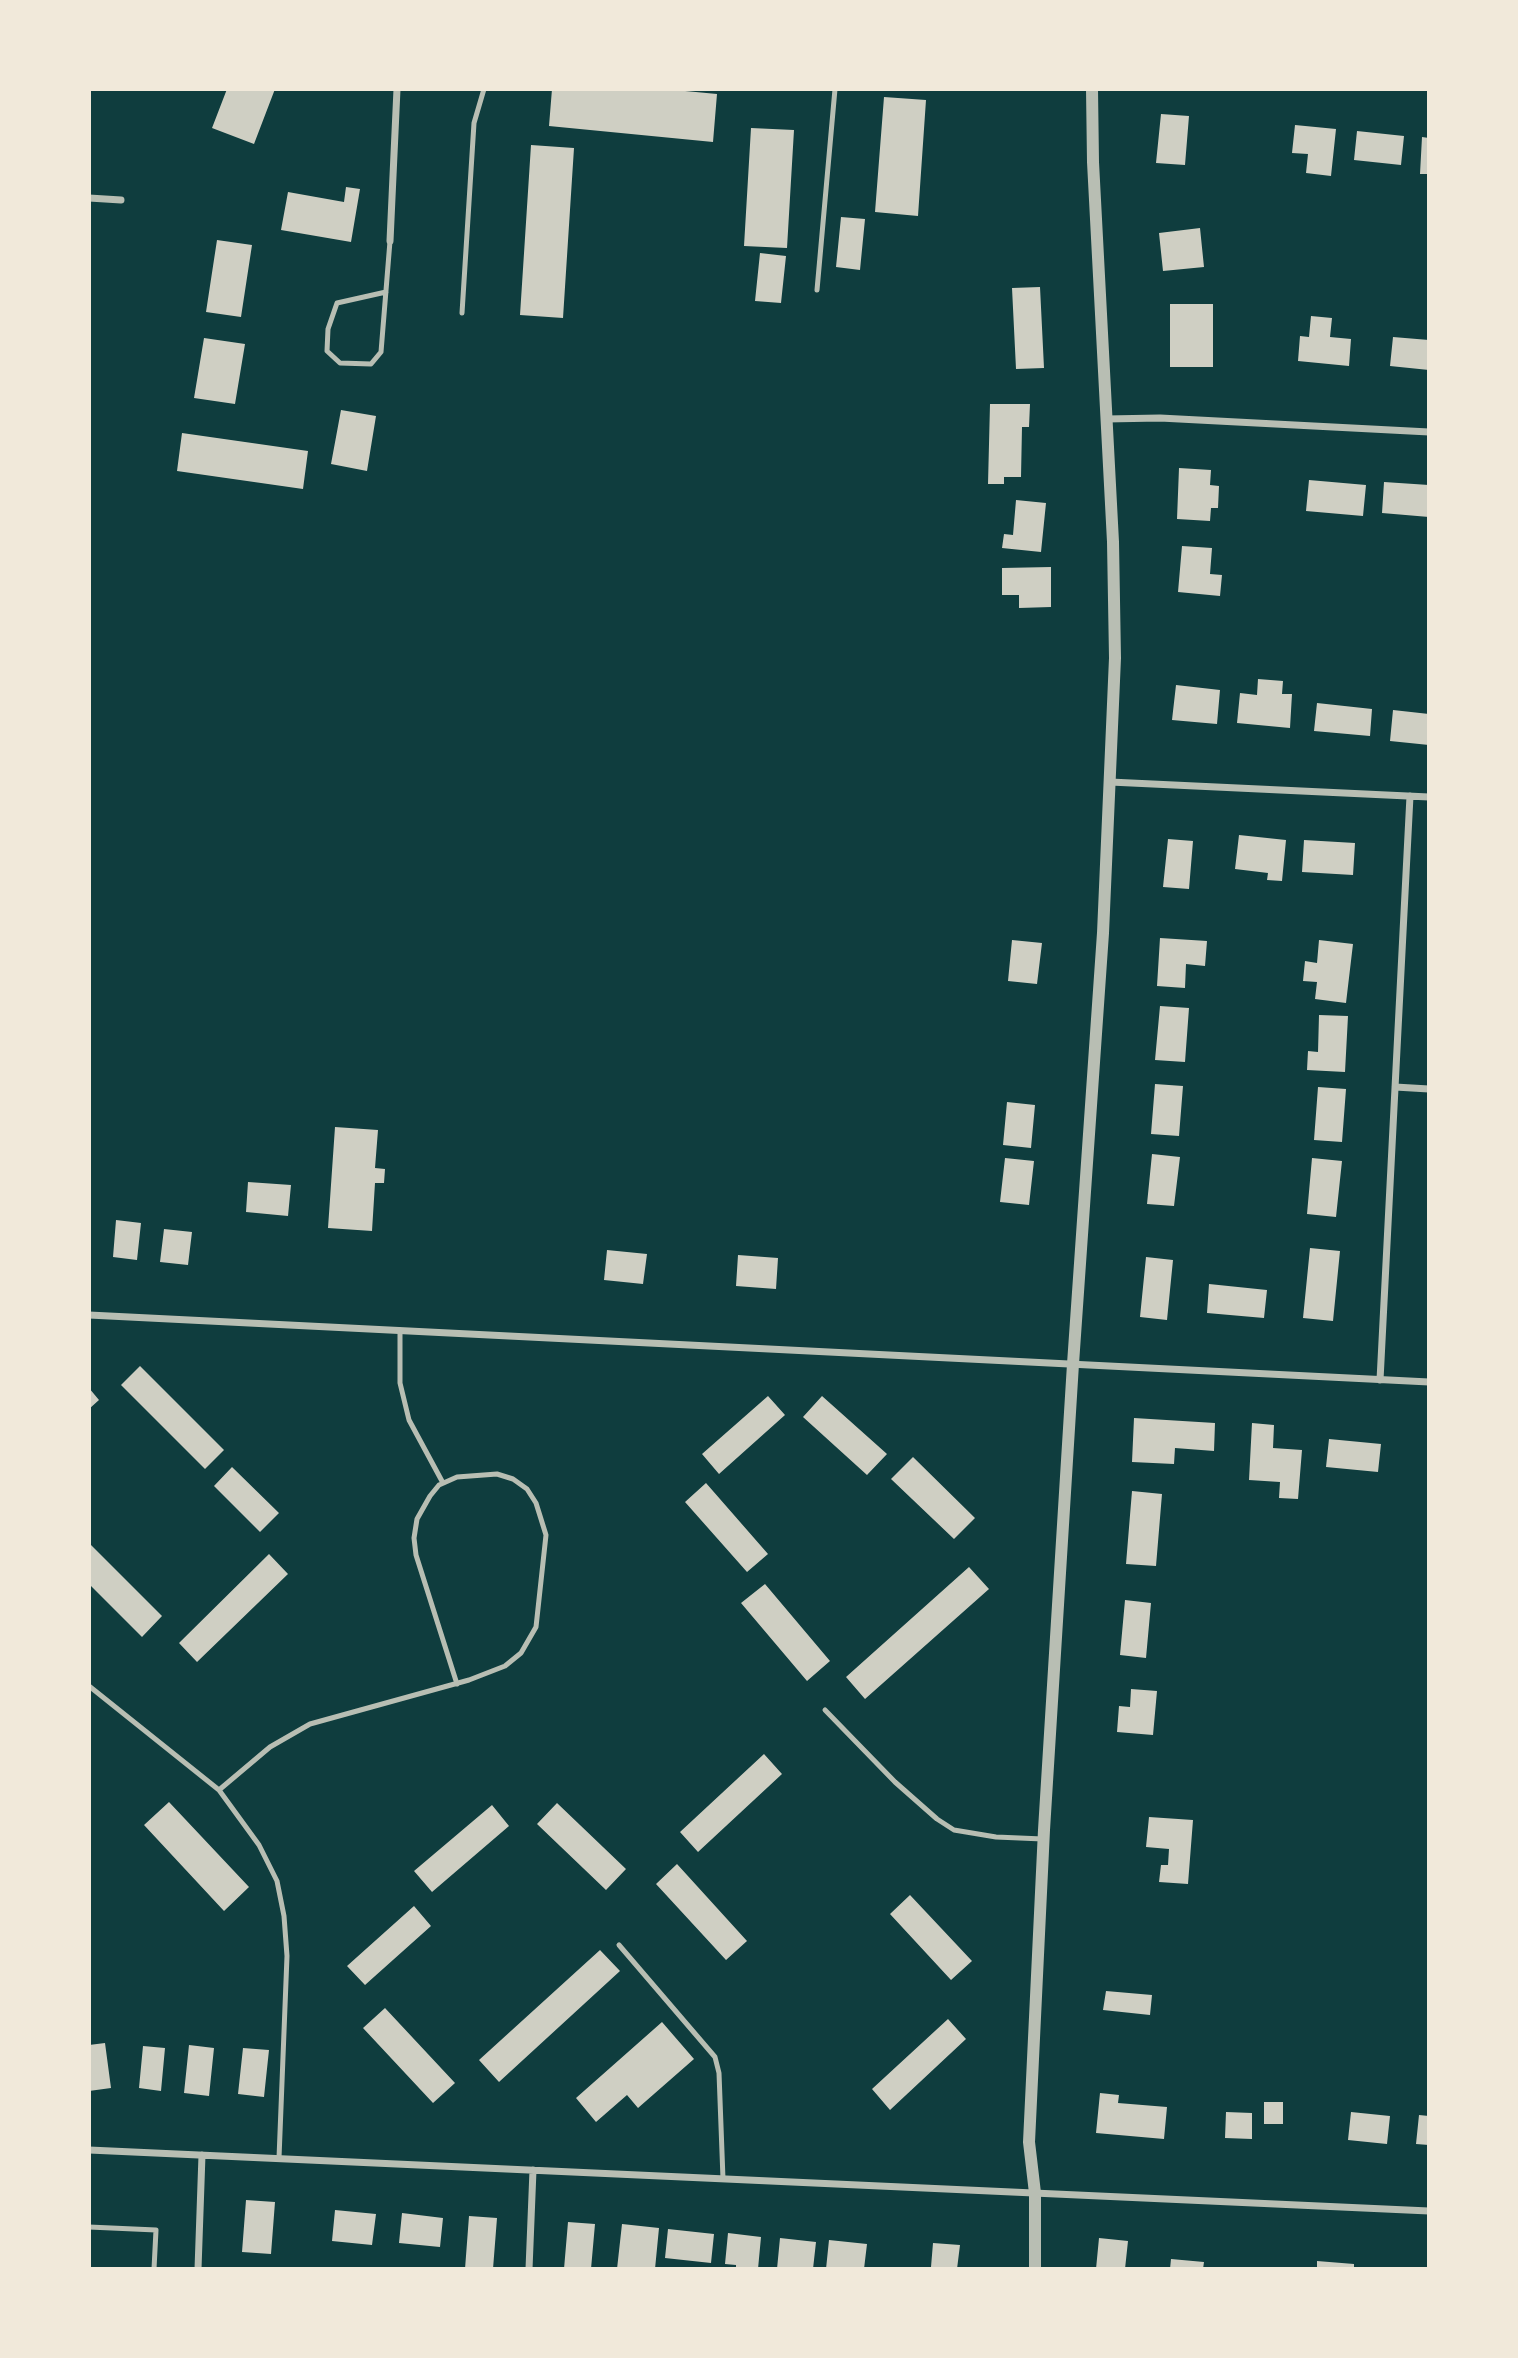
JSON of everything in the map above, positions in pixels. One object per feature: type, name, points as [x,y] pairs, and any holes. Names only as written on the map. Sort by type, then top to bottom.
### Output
[{"type":"street","points":[[390,242],[397,89]]},
{"type":"street","points":[[1035,2269],[1035,2193],[1029,2142],[1043,1839],[1103,933],[1115,595],[1092,89]]},
{"type":"street","points":[[89,198],[121,200]]},
{"type":"street","points":[[1106,419],[1160,418],[1429,432]]},
{"type":"street","points":[[1110,782],[1429,797]]},
{"type":"street","points":[[1380,1380],[1410,796]]},
{"type":"street","points":[[1395,1087],[1429,1089]]},
{"type":"street","points":[[89,1315],[1429,1382]]},
{"type":"street","points":[[89,2150],[1429,2211]]},
{"type":"street","points":[[198,2269],[202,2155]]},
{"type":"street","points":[[529,2269],[533,2170]]},
{"type":"lane","points":[[462,313],[474,123],[484,89]]},
{"type":"lane","points":[[817,290],[835,89]]},
{"type":"lane","points":[[386,292],[337,303],[328,329],[327,351],[340,363],[371,364],[381,352],[386,292],[390,242]]},
{"type":"lane","points":[[400,1330],[400,1383],[409,1420],[443,1483]]},
{"type":"lane","points":[[219,1790],[270,1747],[310,1724],[457,1684],[505,1666],[521,1653],[536,1627],[546,1535],[536,1503],[527,1489],[513,1479],[497,1474],[457,1477],[443,1483],[430,1496],[417,1518],[414,1538],[416,1555],[457,1684]]},
{"type":"lane","points":[[89,1686],[219,1790],[259,1846],[277,1881],[288,1956],[279,2158]]},
{"type":"lane","points":[[825,1710],[895,1782],[937,1819],[954,1830],[996,1837],[1043,1839]]},
{"type":"lane","points":[[618,1945],[715,2057],[721,2096],[723,2179]]},
{"type":"lane","points":[[89,2227],[156,2230],[154,2269]]},
{"type":"building","points":[[227,89],[275,89],[254,144],[212,128]]},
{"type":"building","points":[[552,89],[664,89],[717,94],[713,142],[549,126]]},
{"type":"building","points":[[884,97],[926,100],[918,216],[875,212]]},
{"type":"building","points":[[1161,114],[1189,116],[1185,165],[1156,163]]},
{"type":"building","points":[[1295,125],[1336,129],[1331,176],[1306,173],[1308,154],[1292,153]]},
{"type":"building","points":[[751,128],[794,130],[787,248],[744,246]]},
{"type":"building","points":[[1357,131],[1404,136],[1401,165],[1354,160]]},
{"type":"building","points":[[1422,137],[1429,138],[1429,174],[1420,174]]},
{"type":"building","points":[[531,145],[574,148],[563,318],[520,315]]},
{"type":"building","points":[[346,187],[360,189],[351,242],[281,230],[288,192],[344,202]]},
{"type":"building","points":[[841,217],[865,219],[860,270],[836,267]]},
{"type":"building","points":[[1200,228],[1204,267],[1163,271],[1159,233]]},
{"type":"building","points":[[217,240],[252,245],[241,317],[206,312]]},
{"type":"building","points":[[760,253],[786,256],[781,303],[755,301]]},
{"type":"building","points":[[1040,287],[1044,368],[1016,369],[1012,288]]},
{"type":"building","points":[[1170,304],[1213,304],[1213,367],[1170,367]]},
{"type":"building","points":[[1311,316],[1332,318],[1330,337],[1351,339],[1349,366],[1298,361],[1300,336],[1309,337]]},
{"type":"building","points":[[1393,337],[1429,340],[1429,370],[1390,366]]},
{"type":"building","points":[[204,338],[245,344],[235,404],[194,398]]},
{"type":"building","points":[[990,404],[1030,404],[1029,427],[1022,427],[1021,477],[1004,477],[1004,484],[988,484]]},
{"type":"building","points":[[341,410],[376,416],[367,471],[331,464]]},
{"type":"building","points":[[182,433],[308,451],[303,489],[177,471]]},
{"type":"building","points":[[1179,468],[1211,470],[1210,485],[1219,486],[1218,508],[1211,508],[1210,521],[1177,519]]},
{"type":"building","points":[[1309,480],[1366,485],[1363,516],[1306,511]]},
{"type":"building","points":[[1384,482],[1429,485],[1429,517],[1382,513]]},
{"type":"building","points":[[1016,500],[1046,503],[1041,552],[1002,548],[1004,534],[1013,535]]},
{"type":"building","points":[[1182,546],[1212,548],[1210,574],[1222,575],[1220,596],[1178,592]]},
{"type":"building","points":[[1051,567],[1051,607],[1019,608],[1019,595],[1002,595],[1002,568]]},
{"type":"building","points":[[1258,679],[1283,681],[1282,694],[1292,694],[1290,728],[1237,723],[1240,693],[1257,695]]},
{"type":"building","points":[[1176,685],[1220,690],[1217,724],[1172,720]]},
{"type":"building","points":[[1317,703],[1372,709],[1370,736],[1314,731]]},
{"type":"building","points":[[1393,710],[1429,714],[1429,745],[1390,741]]},
{"type":"building","points":[[1239,835],[1286,840],[1282,881],[1267,880],[1268,873],[1235,869]]},
{"type":"building","points":[[1168,839],[1193,841],[1189,889],[1163,887]]},
{"type":"building","points":[[1304,840],[1355,843],[1353,875],[1302,872]]},
{"type":"building","points":[[1160,938],[1207,941],[1205,966],[1186,964],[1185,988],[1157,986]]},
{"type":"building","points":[[1012,940],[1042,943],[1037,984],[1008,981]]},
{"type":"building","points":[[1319,940],[1353,944],[1346,1003],[1315,999],[1317,982],[1303,981],[1305,961],[1317,963]]},
{"type":"building","points":[[1160,1006],[1189,1008],[1185,1062],[1155,1060]]},
{"type":"building","points":[[1319,1015],[1348,1016],[1345,1072],[1307,1070],[1308,1051],[1318,1052]]},
{"type":"building","points":[[1155,1084],[1183,1086],[1179,1136],[1151,1134]]},
{"type":"building","points":[[1318,1087],[1346,1089],[1342,1142],[1314,1140]]},
{"type":"building","points":[[1007,1102],[1035,1105],[1031,1148],[1003,1145]]},
{"type":"building","points":[[335,1127],[378,1130],[375,1168],[385,1169],[384,1183],[375,1183],[372,1231],[328,1228]]},
{"type":"building","points":[[1152,1154],[1180,1157],[1174,1206],[1147,1204]]},
{"type":"building","points":[[1005,1158],[1034,1161],[1029,1205],[1000,1202]]},
{"type":"building","points":[[1312,1158],[1342,1161],[1336,1217],[1307,1214]]},
{"type":"building","points":[[248,1182],[291,1185],[288,1216],[246,1212]]},
{"type":"building","points":[[116,1220],[141,1223],[137,1260],[113,1257]]},
{"type":"building","points":[[164,1229],[192,1232],[188,1265],[160,1262]]},
{"type":"building","points":[[1310,1248],[1340,1251],[1333,1321],[1303,1318]]},
{"type":"building","points":[[607,1250],[647,1254],[643,1284],[604,1280]]},
{"type":"building","points":[[738,1255],[778,1258],[776,1289],[736,1286]]},
{"type":"building","points":[[1146,1257],[1173,1260],[1167,1320],[1140,1317]]},
{"type":"building","points":[[1209,1284],[1267,1290],[1264,1318],[1207,1313]]},
{"type":"building","points":[[140,1366],[224,1450],[205,1469],[121,1385]]},
{"type":"building","points":[[89,1388],[99,1400],[89,1409]]},
{"type":"building","points":[[768,1396],[785,1415],[719,1474],[702,1454]]},
{"type":"building","points":[[822,1396],[887,1454],[867,1475],[803,1417]]},
{"type":"building","points":[[1134,1418],[1215,1423],[1214,1451],[1175,1448],[1174,1464],[1132,1462]]},
{"type":"building","points":[[1252,1423],[1274,1425],[1273,1448],[1302,1450],[1298,1499],[1279,1498],[1280,1482],[1249,1480]]},
{"type":"building","points":[[1329,1439],[1381,1444],[1378,1472],[1326,1467]]},
{"type":"building","points":[[913,1457],[975,1518],[954,1539],[891,1479]]},
{"type":"building","points":[[232,1467],[279,1513],[260,1532],[214,1486]]},
{"type":"building","points":[[706,1483],[768,1554],[747,1572],[685,1502]]},
{"type":"building","points":[[1132,1491],[1162,1494],[1156,1566],[1126,1564]]},
{"type":"building","points":[[89,1543],[162,1616],[142,1637],[89,1584]]},
{"type":"building","points":[[269,1554],[288,1574],[197,1662],[179,1643]]},
{"type":"building","points":[[969,1567],[989,1589],[865,1699],[846,1677]]},
{"type":"building","points":[[765,1584],[830,1661],[807,1681],[741,1603]]},
{"type":"building","points":[[1125,1600],[1151,1603],[1146,1658],[1120,1655]]},
{"type":"building","points":[[1131,1689],[1157,1691],[1153,1735],[1117,1732],[1119,1706],[1130,1707]]},
{"type":"building","points":[[764,1754],[782,1774],[698,1852],[680,1832]]},
{"type":"building","points":[[169,1802],[249,1887],[224,1911],[144,1825]]},
{"type":"building","points":[[557,1803],[626,1869],[606,1890],[537,1824]]},
{"type":"building","points":[[492,1805],[509,1826],[432,1892],[414,1871]]},
{"type":"building","points":[[1149,1817],[1193,1820],[1188,1884],[1159,1882],[1161,1865],[1168,1865],[1169,1849],[1146,1847]]},
{"type":"building","points":[[677,1864],[747,1941],[726,1960],[656,1884]]},
{"type":"building","points":[[910,1895],[972,1961],[951,1980],[890,1914]]},
{"type":"building","points":[[414,1906],[431,1926],[365,1985],[347,1966]]},
{"type":"building","points":[[600,1950],[620,1971],[499,2082],[479,2060]]},
{"type":"building","points":[[1106,1991],[1152,1995],[1150,2015],[1103,2010]]},
{"type":"building","points":[[385,2008],[455,2083],[433,2103],[363,2028]]},
{"type":"building","points":[[948,2019],[966,2039],[890,2110],[872,2089]]},
{"type":"building","points":[[662,2022],[694,2059],[638,2108],[627,2095],[596,2122],[576,2098]]},
{"type":"building","points":[[105,2043],[111,2088],[89,2091],[89,2045]]},
{"type":"building","points":[[189,2045],[214,2048],[209,2096],[184,2093]]},
{"type":"building","points":[[143,2046],[165,2048],[161,2091],[139,2088]]},
{"type":"building","points":[[243,2048],[269,2050],[264,2097],[238,2094]]},
{"type":"building","points":[[1100,2093],[1119,2095],[1118,2103],[1167,2107],[1164,2139],[1096,2133]]},
{"type":"building","points":[[1264,2102],[1283,2102],[1283,2124],[1264,2124]]},
{"type":"building","points":[[1226,2112],[1252,2113],[1252,2139],[1225,2138]]},
{"type":"building","points":[[1351,2112],[1390,2116],[1387,2144],[1348,2140]]},
{"type":"building","points":[[1419,2115],[1429,2116],[1429,2145],[1416,2144]]},
{"type":"building","points":[[246,2200],[275,2202],[271,2254],[242,2252]]},
{"type":"building","points":[[335,2210],[376,2214],[372,2245],[332,2241]]},
{"type":"building","points":[[402,2213],[443,2218],[440,2247],[399,2243]]},
{"type":"building","points":[[469,2216],[497,2218],[493,2269],[465,2269]]},
{"type":"building","points":[[568,2222],[595,2224],[591,2269],[564,2269]]},
{"type":"building","points":[[622,2224],[659,2228],[655,2269],[617,2269]]},
{"type":"building","points":[[668,2229],[714,2234],[711,2263],[665,2258]]},
{"type":"building","points":[[728,2233],[761,2237],[758,2269],[736,2269],[736,2265],[725,2264]]},
{"type":"building","points":[[780,2238],[816,2242],[813,2269],[777,2269]]},
{"type":"building","points":[[1099,2238],[1128,2241],[1125,2269],[1096,2269]]},
{"type":"building","points":[[829,2240],[867,2244],[864,2269],[826,2269]]},
{"type":"building","points":[[933,2243],[960,2245],[957,2269],[931,2267]]},
{"type":"building","points":[[1171,2259],[1204,2262],[1203,2269],[1170,2269]]},
{"type":"building","points":[[1317,2261],[1354,2264],[1354,2269],[1317,2269]]}]
